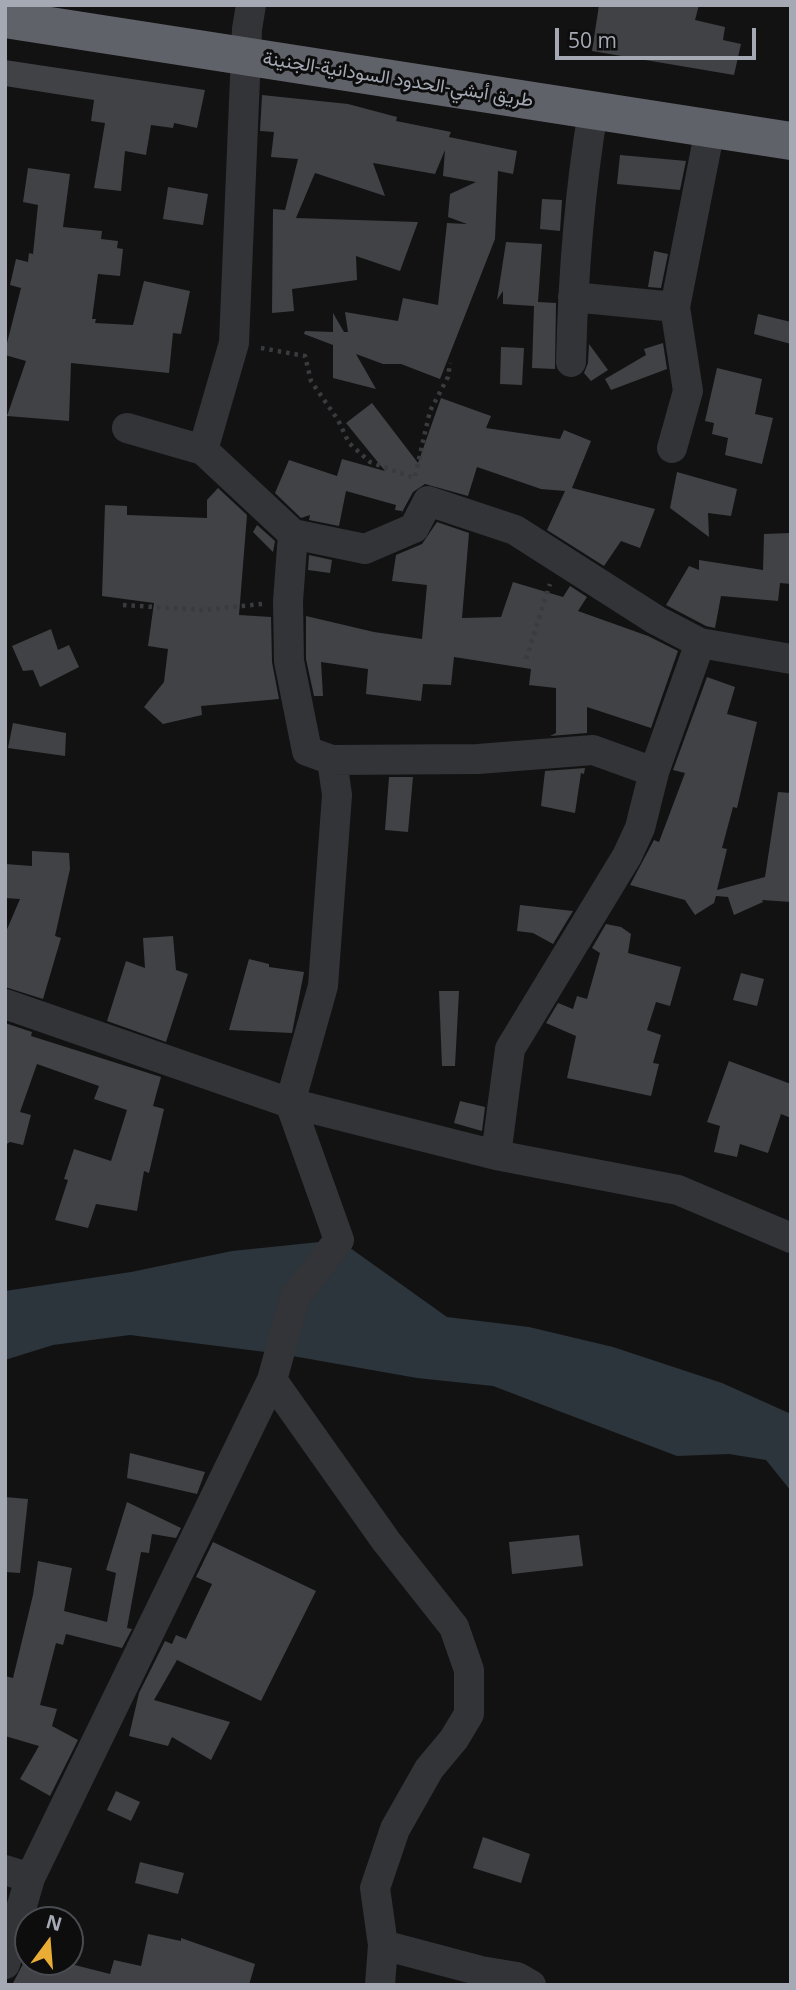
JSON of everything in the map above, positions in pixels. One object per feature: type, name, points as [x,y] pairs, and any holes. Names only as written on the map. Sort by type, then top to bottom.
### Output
[{"type":"highway","points":[[93,5],[791,115]]},
{"type":"highway","name":"طريق أبشي-الحدود السودانية-الجنينة","points":[[5,19],[248,30],[593,111],[791,141]]},
{"type":"street","points":[[203,450],[234,343],[248,30]]},
{"type":"street","points":[[571,362],[582,179],[593,111]]},
{"type":"street","points":[[672,447],[688,391],[675,307],[710,129]]},
{"type":"street","points":[[573,297],[675,307]]},
{"type":"street","points":[[127,428],[203,450],[293,534],[365,549],[414,528],[421,490],[514,530],[656,620],[700,643],[791,659]]},
{"type":"street","points":[[293,534],[288,601],[289,662],[307,751],[332,760],[478,758],[593,750],[654,772]]},
{"type":"street","points":[[496,1155],[509,1049],[626,856],[640,828],[654,772],[700,643]]},
{"type":"street","points":[[5,1964],[17,1874],[272,1380],[295,1297],[339,1240],[290,1103],[324,986],[337,795],[332,760]]},
{"type":"street","points":[[5,1004],[290,1103],[496,1155],[678,1190],[791,1238]]},
{"type":"street","points":[[272,1380],[386,1541],[453,1627],[469,1670],[469,1714],[454,1740],[429,1769],[395,1829],[375,1888],[383,1945],[380,1985]]},
{"type":"street","points":[[383,1945],[481,1971],[517,1977],[531,1985]]},
{"type":"path","points":[[234,343],[305,356],[311,382],[338,420],[349,443],[370,462],[421,490],[430,411],[448,377],[450,363]]},
{"type":"path","points":[[526,659],[558,560]]},
{"type":"path","points":[[123,605],[201,610],[288,601]]},
{"type":"shaded area","points":[[339,1240],[447,1317],[529,1327],[613,1347],[722,1383],[791,1414],[791,1491],[766,1460],[729,1454],[677,1456],[493,1386],[417,1378],[281,1354],[130,1335],[53,1345],[5,1360],[5,1291],[131,1272],[232,1251]]},
{"type":"building","points":[[599,5],[699,5],[695,20],[725,27],[723,40],[741,44],[734,75],[592,51]]},
{"type":"building","points":[[5,60],[205,90],[197,128],[174,123],[173,128],[151,125],[146,155],[125,151],[121,191],[94,188],[105,123],[91,121],[94,100],[5,86]]},
{"type":"building","points":[[262,95],[348,104],[397,117],[396,121],[451,132],[449,137],[517,151],[513,174],[498,171],[495,239],[440,379],[401,364],[383,364],[356,354],[376,389],[333,378],[333,345],[304,334],[305,331],[333,332],[333,313],[344,332],[348,332],[345,312],[398,321],[403,298],[438,305],[447,223],[467,224],[448,217],[450,194],[476,182],[443,176],[445,150],[435,174],[373,163],[385,196],[315,173],[296,218],[418,222],[400,271],[356,256],[357,280],[292,289],[294,311],[272,313],[273,209],[285,210],[298,159],[271,157],[274,132],[260,131]]},
{"type":"building","points":[[620,155],[686,161],[680,190],[617,184]]},
{"type":"building","points":[[28,168],[70,174],[63,227],[102,231],[101,239],[118,241],[117,248],[123,249],[120,276],[98,274],[92,319],[96,319],[95,323],[133,325],[144,281],[190,291],[181,334],[173,333],[169,373],[71,363],[69,421],[7,416],[26,361],[5,355],[5,351],[21,288],[10,285],[16,259],[28,262],[29,253],[33,254],[38,205],[23,202]]},
{"type":"building","points":[[168,187],[208,194],[203,225],[163,219]]},
{"type":"building","points":[[542,199],[562,200],[560,231],[540,229]]},
{"type":"building","points":[[506,242],[542,244],[538,302],[556,303],[555,369],[532,368],[534,306],[503,304],[503,291],[497,300]]},
{"type":"building","points":[[654,251],[668,254],[661,288],[648,287]]},
{"type":"building","points":[[758,314],[791,322],[791,344],[754,334]]},
{"type":"building","points":[[663,343],[667,369],[611,390],[605,379],[646,355],[644,349]]},
{"type":"building","points":[[589,344],[608,370],[591,381],[584,373],[588,363]]},
{"type":"building","points":[[501,347],[524,348],[522,385],[500,384]]},
{"type":"building","points":[[717,368],[762,379],[755,414],[773,418],[762,464],[725,455],[728,438],[712,434],[714,423],[705,421]]},
{"type":"building","points":[[441,398],[491,416],[486,428],[560,439],[564,430],[591,441],[572,488],[655,509],[640,548],[621,541],[604,566],[547,530],[565,491],[541,489],[477,467],[468,496],[425,484],[413,492],[401,514],[402,511],[395,510],[396,505],[346,491],[339,526],[309,520],[310,515],[301,518],[275,493],[289,460],[337,476],[342,459],[385,471],[346,423],[372,403],[418,463]]},
{"type":"building","points":[[677,472],[737,489],[731,516],[708,513],[709,537],[670,508]]},
{"type":"building","points":[[218,488],[247,515],[239,615],[271,617],[272,662],[279,699],[201,706],[202,715],[163,724],[144,707],[164,682],[168,649],[148,646],[154,603],[102,596],[105,505],[127,506],[127,515],[207,518],[207,500]]},
{"type":"building","points":[[437,522],[469,533],[462,618],[501,617],[513,582],[563,597],[570,586],[587,597],[578,611],[648,636],[678,651],[651,728],[587,707],[587,733],[550,736],[556,733],[556,688],[529,685],[531,669],[454,657],[451,685],[423,684],[421,701],[366,694],[368,669],[321,662],[323,696],[314,696],[306,659],[306,616],[374,632],[422,639],[427,585],[392,581],[396,555],[422,544]]},
{"type":"building","points":[[257,525],[275,541],[273,552],[253,532]]},
{"type":"building","points":[[791,533],[791,584],[780,583],[778,601],[721,596],[715,628],[666,605],[689,566],[699,570],[699,560],[763,570],[764,534]]},
{"type":"building","points":[[309,555],[332,560],[330,573],[308,570]]},
{"type":"building","points":[[51,629],[58,650],[69,645],[79,667],[40,687],[33,670],[23,671],[12,646]]},
{"type":"building","points":[[707,677],[735,687],[727,714],[757,722],[737,808],[733,807],[722,848],[727,849],[717,890],[765,877],[778,792],[791,793],[791,902],[762,900],[763,902],[734,915],[728,897],[716,896],[714,903],[695,915],[685,900],[630,885],[654,840],[659,842],[685,773],[673,770]]},
{"type":"building","points":[[13,723],[66,733],[65,756],[8,748]]},
{"type":"building","points":[[585,768],[584,774],[581,773],[575,813],[541,806],[545,771]]},
{"type":"building","points":[[389,777],[413,777],[408,832],[385,830]]},
{"type":"building","points":[[32,851],[69,853],[70,869],[55,936],[61,938],[43,999],[5,987],[5,934],[20,899],[5,898],[5,864],[32,866]]},
{"type":"building","points":[[520,905],[573,911],[553,944],[533,933],[517,931]]},
{"type":"building","points":[[606,924],[621,927],[631,934],[628,953],[681,967],[670,1006],[656,1002],[647,1030],[661,1035],[653,1063],[659,1064],[651,1096],[567,1078],[576,1036],[546,1023],[558,1003],[573,1009],[577,996],[587,999],[600,953],[592,948]]},
{"type":"building","points":[[173,936],[176,970],[188,974],[166,1042],[107,1021],[126,961],[145,968],[143,938]]},
{"type":"building","points":[[249,959],[269,964],[269,967],[304,972],[292,1033],[229,1030]]},
{"type":"building","points":[[741,973],[764,979],[757,1006],[733,1000]]},
{"type":"building","points":[[439,991],[459,991],[455,1066],[442,1066]]},
{"type":"building","points":[[5,1023],[32,1032],[31,1036],[161,1077],[153,1106],[164,1109],[149,1173],[144,1171],[137,1211],[96,1204],[88,1228],[55,1220],[68,1180],[64,1179],[74,1149],[111,1161],[127,1110],[94,1099],[99,1086],[37,1064],[20,1112],[31,1115],[23,1145],[10,1142],[5,1145]]},
{"type":"building","points":[[729,1061],[791,1084],[791,1118],[781,1114],[768,1153],[740,1144],[737,1157],[714,1152],[720,1126],[707,1122]]},
{"type":"building","points":[[460,1101],[485,1107],[482,1131],[454,1123]]},
{"type":"building","points":[[130,1453],[205,1472],[197,1494],[127,1478]]},
{"type":"building","points":[[5,1497],[28,1499],[20,1573],[5,1572]]},
{"type":"building","points":[[127,1502],[181,1528],[176,1538],[152,1534],[149,1553],[141,1552],[127,1628],[132,1629],[122,1648],[66,1634],[63,1645],[56,1643],[40,1705],[57,1709],[52,1726],[78,1740],[50,1796],[20,1779],[39,1746],[5,1736],[5,1676],[13,1678],[33,1595],[38,1561],[72,1568],[64,1611],[107,1622],[116,1573],[106,1570]]},
{"type":"building","points":[[579,1535],[583,1566],[512,1574],[509,1542]]},
{"type":"building","points":[[213,1542],[316,1591],[261,1701],[177,1660],[154,1700],[230,1722],[211,1760],[172,1737],[168,1746],[129,1736],[139,1693],[165,1641],[172,1644],[176,1635],[186,1639],[212,1584],[196,1577]]},
{"type":"building","points":[[116,1791],[140,1802],[131,1821],[107,1810]]},
{"type":"building","points":[[483,1837],[530,1854],[521,1883],[473,1868]]},
{"type":"building","points":[[140,1862],[184,1873],[178,1894],[135,1883]]},
{"type":"building","points":[[148,1934],[181,1941],[181,1938],[255,1964],[249,1985],[12,1985],[17,1976],[84,1976],[84,1967],[110,1974],[114,1960],[141,1966]]}]
